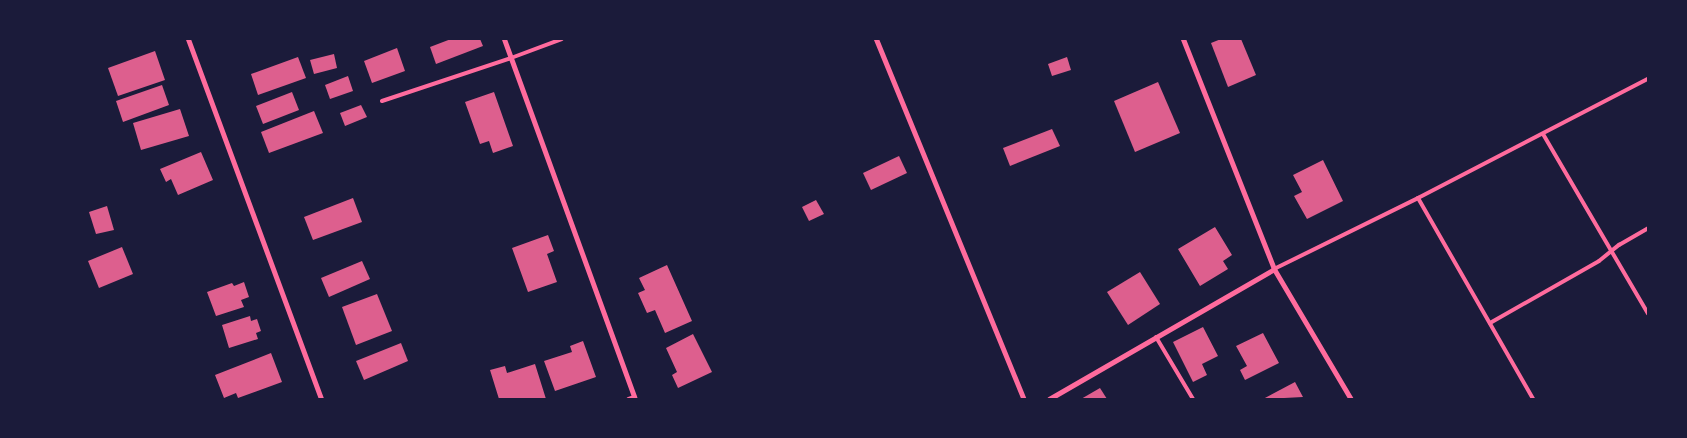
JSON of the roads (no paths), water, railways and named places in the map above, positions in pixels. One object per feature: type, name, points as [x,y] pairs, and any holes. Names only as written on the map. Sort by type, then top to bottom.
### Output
[{"type":"street","points":[[188,39],[321,399]]},
{"type":"street","points":[[504,39],[634,397],[628,399]]},
{"type":"street","points":[[876,39],[1024,399]]},
{"type":"street","points":[[1183,39],[1274,269],[1351,399]]},
{"type":"street","points":[[1049,399],[1274,269]]},
{"type":"lane","points":[[382,101],[562,39]]},
{"type":"lane","points":[[1274,269],[1418,198],[1648,79]]},
{"type":"lane","points":[[1543,134],[1648,314]]},
{"type":"lane","points":[[1418,198],[1533,399]]},
{"type":"lane","points":[[1490,323],[1599,261],[1611,251],[1648,228]]},
{"type":"lane","points":[[1156,337],[1193,399]]}]
